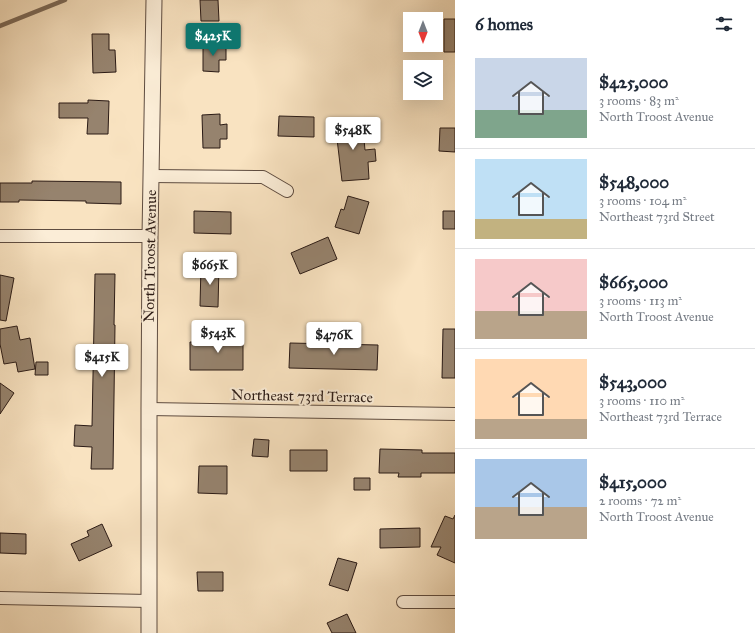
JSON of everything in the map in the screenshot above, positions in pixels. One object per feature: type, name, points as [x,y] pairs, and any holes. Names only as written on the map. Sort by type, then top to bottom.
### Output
[{"type":"street","name":"North Troost Avenue","points":[[149,633],[150,236],[154,0]]},
{"type":"street","points":[[151,176],[263,177],[288,191]]},
{"type":"street","points":[[0,236],[150,236]]},
{"type":"street","name":"Northeast 73rd Terrace","points":[[149,410],[455,414]]},
{"type":"street","points":[[0,598],[149,601]]},
{"type":"street","points":[[403,602],[455,602]]},
{"type":"building","points":[[200,0],[218,0],[219,21],[201,21]]},
{"type":"building","points":[[444,19],[455,19],[455,52],[444,52]]},
{"type":"building","points":[[92,34],[109,34],[109,50],[115,50],[116,72],[93,73]]},
{"type":"building","points":[[203,45],[226,46],[226,60],[219,60],[219,72],[203,71]]},
{"type":"building","points":[[88,100],[109,101],[108,134],[87,134],[88,118],[59,118],[59,103],[88,103]]},
{"type":"building","points":[[220,114],[220,125],[227,124],[227,139],[220,139],[220,148],[203,148],[202,115]]},
{"type":"building","points":[[279,116],[314,117],[314,137],[278,136]]},
{"type":"building","points":[[362,119],[365,150],[375,149],[376,161],[368,162],[369,179],[342,181],[335,122]]},
{"type":"building","points":[[440,128],[455,128],[455,152],[439,151]]},
{"type":"building","points":[[32,181],[121,182],[121,204],[86,203],[86,201],[19,200],[19,202],[0,202],[0,183],[32,183]]},
{"type":"building","points":[[348,196],[369,202],[359,234],[335,227],[341,209],[344,210]]},
{"type":"building","points":[[194,211],[231,212],[231,234],[194,233]]},
{"type":"building","points":[[443,211],[455,211],[455,229],[443,229]]},
{"type":"building","points":[[328,237],[337,259],[300,274],[291,253]]},
{"type":"building","points":[[201,266],[219,266],[218,307],[200,306]]},
{"type":"building","points":[[95,274],[115,274],[113,469],[91,469],[92,447],[74,446],[75,425],[92,426]]},
{"type":"building","points":[[0,275],[14,278],[6,321],[0,320]]},
{"type":"building","points":[[17,326],[20,340],[30,338],[35,369],[18,372],[16,362],[4,364],[0,344],[0,329]]},
{"type":"building","points":[[443,329],[455,329],[455,378],[442,378]]},
{"type":"building","points":[[206,336],[243,336],[243,370],[190,370],[190,342],[205,342]]},
{"type":"building","points":[[290,343],[378,345],[377,370],[289,368]]},
{"type":"building","points":[[36,362],[48,362],[48,375],[35,375]]},
{"type":"building","points":[[0,383],[14,393],[0,414]]},
{"type":"building","points":[[254,439],[269,440],[268,457],[252,456]]},
{"type":"building","points":[[380,449],[422,450],[422,453],[455,453],[455,473],[421,473],[421,477],[398,477],[399,473],[379,473]]},
{"type":"building","points":[[290,450],[327,450],[327,471],[290,471]]},
{"type":"building","points":[[199,466],[227,466],[227,494],[198,493]]},
{"type":"building","points":[[354,478],[370,478],[370,490],[354,490]]},
{"type":"building","points":[[455,515],[455,563],[437,555],[441,547],[431,547],[445,516],[453,519]]},
{"type":"building","points":[[102,524],[112,546],[79,561],[71,544],[89,536],[87,531]]},
{"type":"building","points":[[420,528],[420,547],[380,548],[380,529]]},
{"type":"building","points":[[0,533],[26,534],[26,554],[0,553]]},
{"type":"building","points":[[338,558],[357,563],[348,591],[329,585]]},
{"type":"building","points":[[197,572],[223,572],[223,591],[198,591]]},
{"type":"building","points":[[347,614],[356,633],[332,633],[327,623]]},
{"type":"waterway","points":[[0,26],[65,0]]}]
